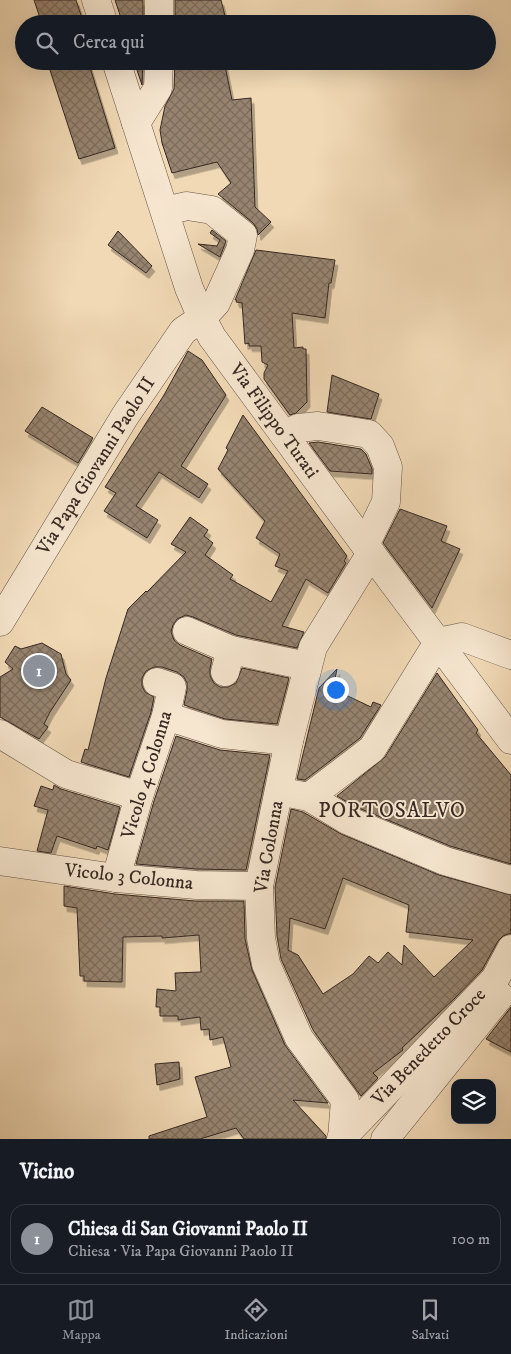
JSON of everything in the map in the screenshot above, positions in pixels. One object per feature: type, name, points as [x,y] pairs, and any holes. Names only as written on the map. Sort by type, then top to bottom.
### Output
[{"type":"street","points":[[96,0],[101,15]]},
{"type":"street","points":[[159,0],[159,15]]},
{"type":"street","name":"Via Filippo Turati","points":[[119,70],[189,288],[212,337],[511,740]]},
{"type":"street","points":[[136,122],[158,88],[159,70]]},
{"type":"street","name":"Via Papa Giovanni Paolo II","points":[[0,622],[125,416],[182,331],[202,318],[216,303],[240,250],[243,235],[212,210],[187,206],[165,211]]},
{"type":"street","name":"Via Colonna","points":[[285,436],[298,428],[318,426],[369,434],[380,446],[388,467],[386,502],[368,549],[313,647],[307,666],[259,886],[261,938],[266,964],[299,1038],[345,1100],[341,1138]]},
{"type":"street","points":[[187,631],[228,661],[307,666]]},
{"type":"street","points":[[309,797],[372,748],[438,642],[462,637],[511,656]]},
{"type":"street","name":"Vicolo 4 Colonna","points":[[116,878],[139,796],[166,716],[172,687],[157,682]]},
{"type":"street","points":[[166,716],[222,734],[289,742]]},
{"type":"street","points":[[0,734],[66,774],[139,796]]},
{"type":"street","points":[[279,792],[309,797],[346,820],[436,858],[511,880]]},
{"type":"street","name":"Vicolo 3 Colonna","points":[[0,861],[116,878],[196,885],[259,886]]},
{"type":"street","name":"Via Benedetto Croce","points":[[341,1138],[495,979],[511,949]]},
{"type":"street","points":[[385,1139],[506,988],[511,978]]},
{"type":"building","points":[[34,0],[76,0],[81,15],[39,15]]},
{"type":"building","points":[[115,0],[143,0],[143,15],[120,15]]},
{"type":"building","points":[[175,0],[221,0],[225,15],[175,15]]},
{"type":"building","points":[[50,70],[91,70],[115,148],[79,159]]},
{"type":"building","points":[[137,70],[143,70],[142,85]]},
{"type":"building","points":[[175,70],[226,70],[232,100],[251,98],[255,207],[271,222],[258,235],[253,223],[218,194],[231,183],[217,162],[172,173],[162,143],[160,130],[165,106],[174,89]]},
{"type":"building","points":[[212,230],[226,241],[220,257],[198,244],[217,246],[220,240],[210,233]]},
{"type":"building","points":[[118,231],[152,266],[146,273],[108,245]]},
{"type":"building","points":[[256,250],[335,260],[331,283],[329,283],[325,318],[292,313],[294,348],[303,347],[303,349],[306,349],[307,402],[296,413],[290,415],[264,379],[264,373],[268,365],[262,362],[261,346],[245,344],[242,303],[235,300]]},
{"type":"building","points":[[188,351],[202,360],[226,395],[181,466],[208,484],[199,498],[159,472],[136,506],[158,520],[147,538],[104,511],[116,493],[105,487],[164,395]]},
{"type":"building","points":[[332,375],[379,394],[371,419],[327,412]]},
{"type":"building","points":[[42,407],[93,438],[78,463],[25,431]]},
{"type":"building","points":[[243,415],[347,556],[344,561],[346,563],[328,593],[306,579],[282,626],[304,632],[297,648],[236,635],[186,615],[177,619],[171,632],[174,640],[180,645],[212,659],[210,676],[214,683],[220,687],[228,687],[236,683],[242,668],[289,678],[277,724],[225,719],[184,705],[187,683],[184,677],[177,672],[162,667],[154,667],[146,671],[142,678],[142,686],[145,692],[154,697],[151,712],[129,777],[81,762],[85,749],[88,750],[106,678],[128,609],[186,552],[171,544],[190,517],[208,530],[204,536],[213,543],[205,555],[233,575],[230,579],[271,602],[288,571],[275,566],[280,554],[256,538],[265,521],[218,469],[228,450],[226,448]]},
{"type":"building","points":[[318,442],[361,449],[366,454],[372,474],[330,471],[309,443]]},
{"type":"building","points":[[400,509],[447,526],[441,541],[460,549],[432,608],[383,543]]},
{"type":"building","points":[[42,643],[61,654],[66,674],[71,680],[50,712],[44,724],[48,727],[39,739],[0,717],[0,677],[13,669],[5,662],[15,646],[21,649]]},
{"type":"building","points":[[337,669],[333,689],[371,707],[373,702],[381,705],[360,738],[305,780],[297,779],[319,688]]},
{"type":"building","points":[[437,673],[478,730],[476,733],[511,775],[511,864],[450,846],[354,806],[337,796],[385,757]]},
{"type":"building","points":[[176,736],[220,750],[270,755],[246,870],[197,869],[136,864],[154,801]]},
{"type":"building","points":[[54,785],[61,789],[120,807],[108,850],[97,846],[96,849],[57,836],[51,853],[37,851],[48,810],[34,806],[41,786],[53,790]]},
{"type":"building","points":[[291,809],[303,812],[341,834],[439,875],[511,895],[511,933],[503,936],[498,941],[482,970],[455,998],[402,1048],[403,1050],[373,1073],[378,1078],[361,1096],[313,1030],[281,959],[277,936],[275,887]],"holes":[[[343,878],[409,905],[406,932],[473,940],[434,977],[404,945],[402,965],[388,952],[378,963],[369,956],[353,974],[323,994],[298,955],[288,950],[290,918],[325,929]]]},
{"type":"building","points":[[64,886],[115,894],[195,901],[244,901],[245,939],[252,970],[285,1045],[328,1103],[293,1100],[326,1136],[326,1139],[244,1139],[236,1128],[200,1139],[149,1139],[149,1136],[207,1117],[195,1077],[231,1067],[223,1037],[210,1040],[209,1029],[201,1030],[200,1017],[178,1020],[178,1016],[160,1016],[160,1007],[156,1007],[157,989],[176,991],[175,973],[201,972],[199,935],[162,938],[162,936],[123,937],[122,982],[84,981],[84,976],[80,976],[77,908],[64,906]]},
{"type":"building","points":[[511,1007],[511,1052],[486,1039]]},
{"type":"building","points":[[179,1062],[180,1079],[157,1085],[155,1064]]},
{"type":"place","name":"Chiesa di San Giovanni Paolo II","points":[[39,671]]},
{"type":"district","name":"PORTOSALVO","points":[[392,811]]}]
